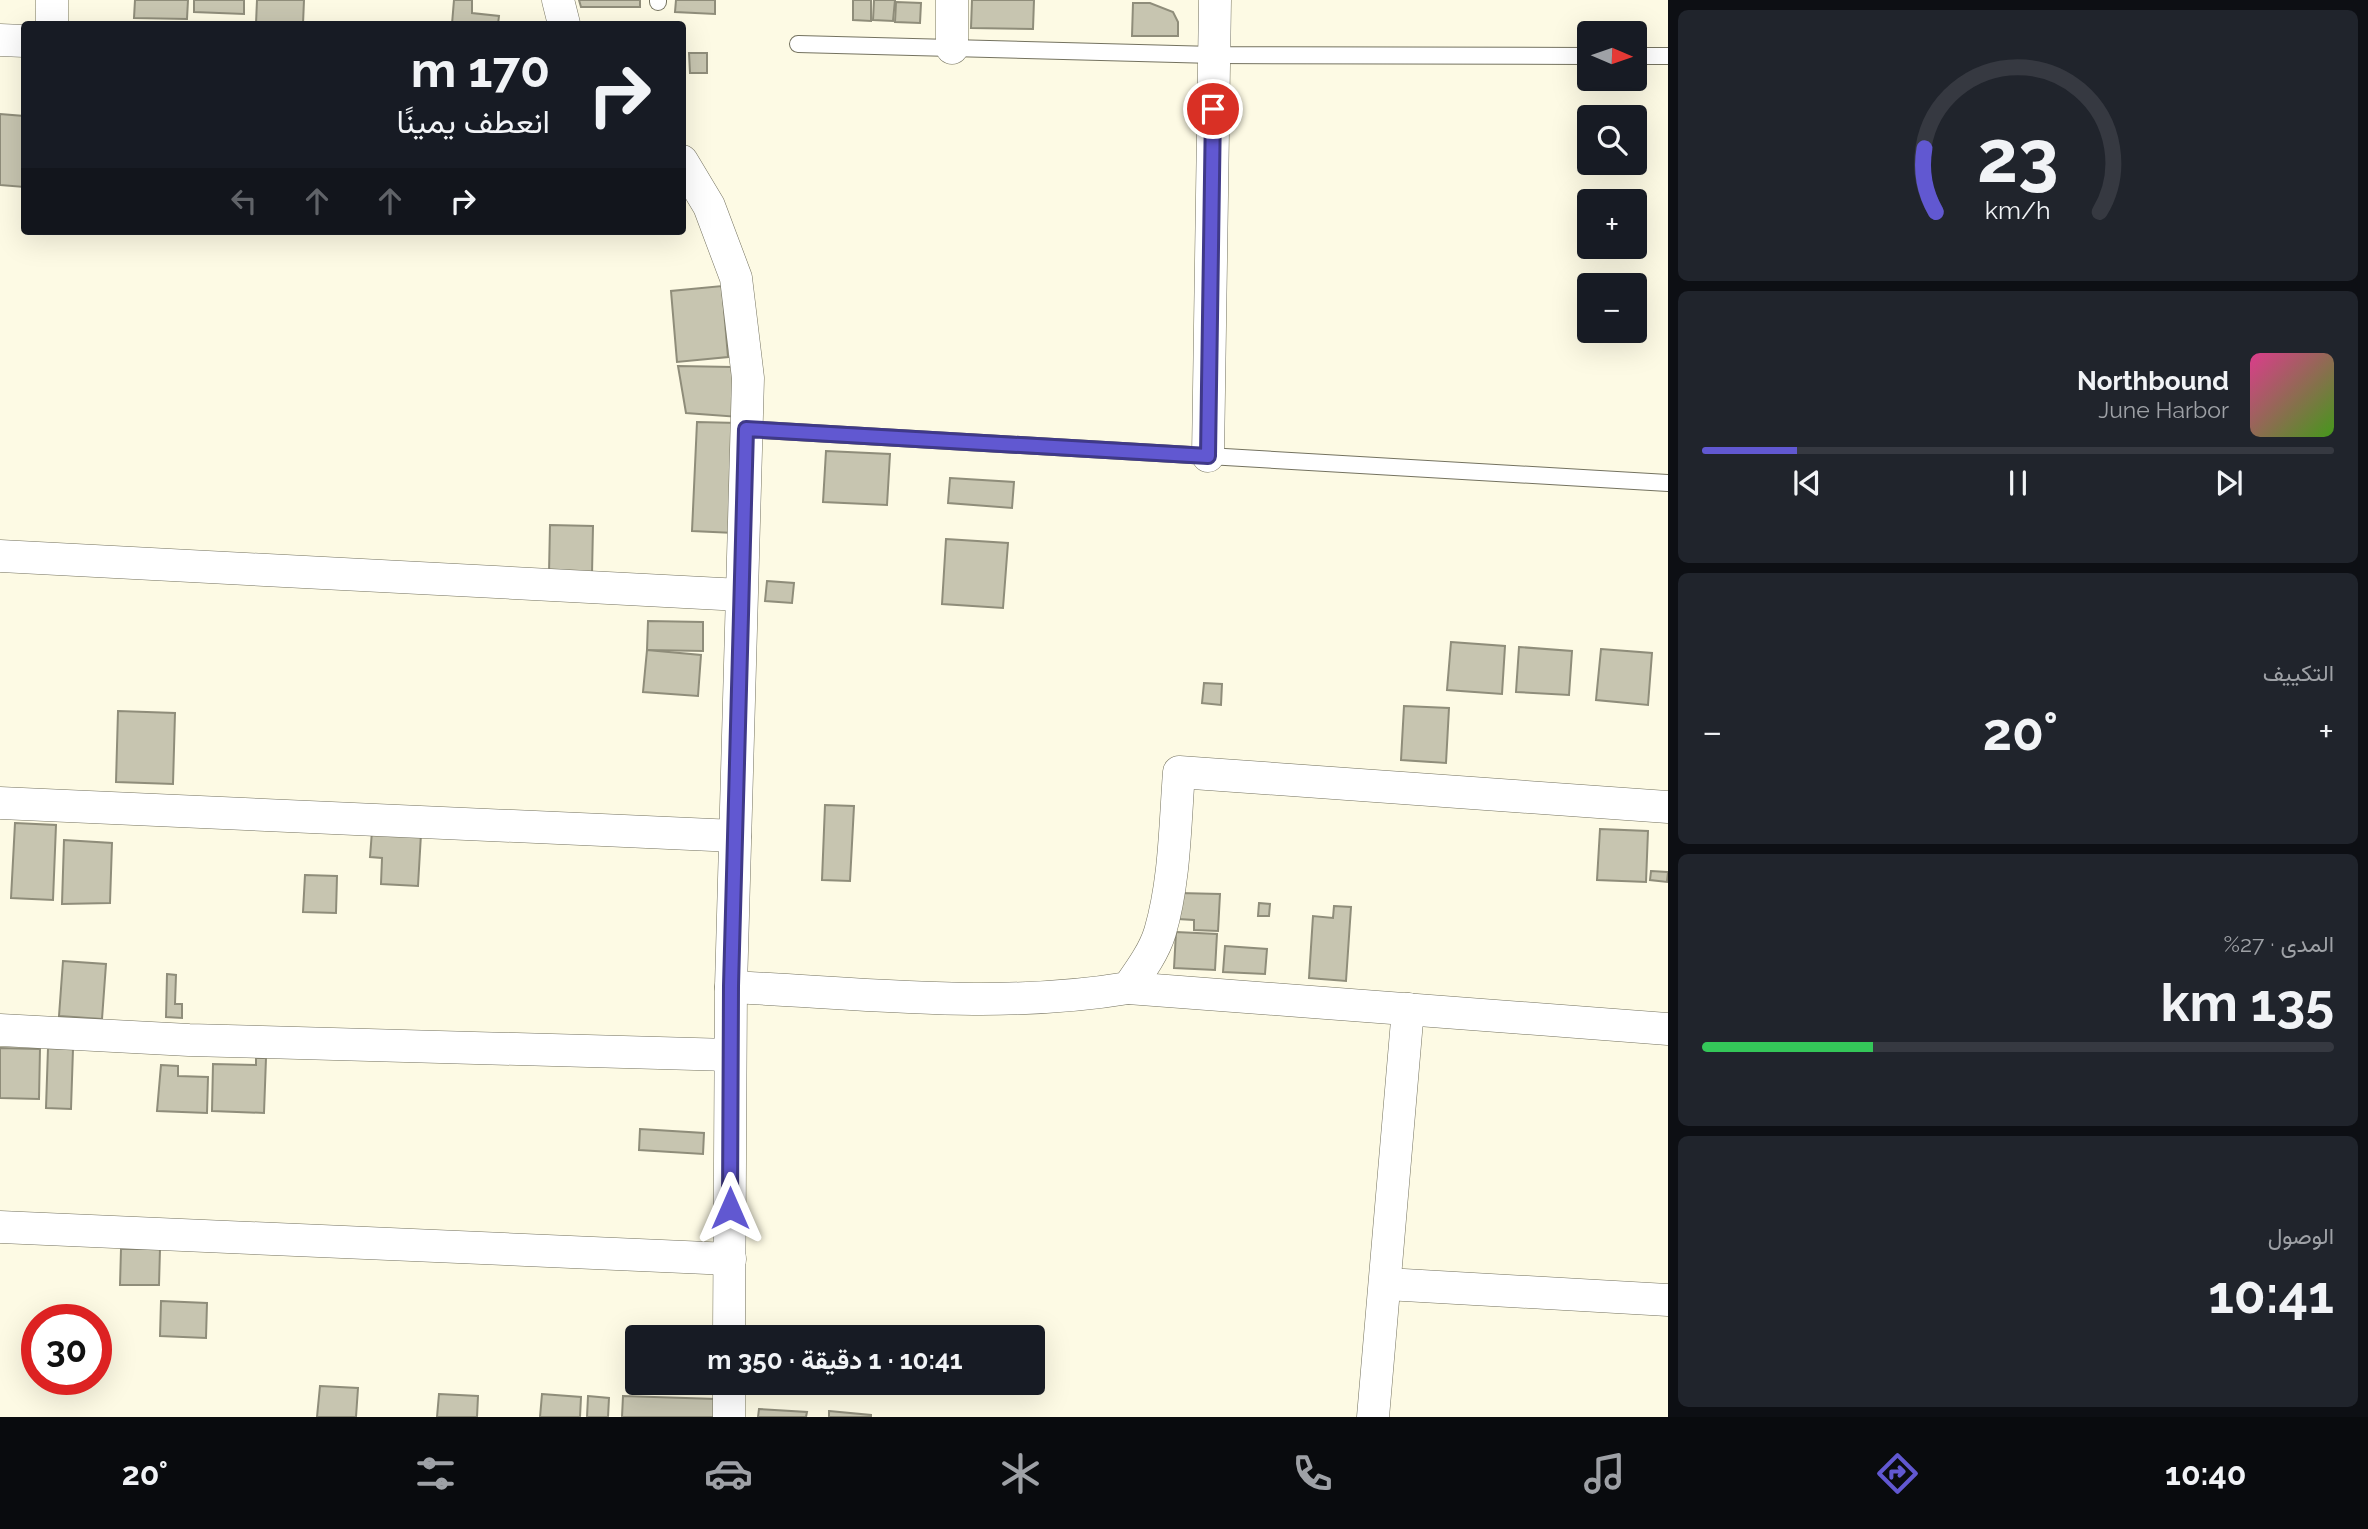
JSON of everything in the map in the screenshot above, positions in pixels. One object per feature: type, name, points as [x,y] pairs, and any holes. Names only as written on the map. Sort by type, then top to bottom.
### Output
[{"type":"street","points":[[51,21],[52,0]]},
{"type":"street","points":[[558,0],[563,21]]},
{"type":"street","points":[[952,0],[952,48]]},
{"type":"street","points":[[1208,456],[1215,0]]},
{"type":"street","points":[[0,40],[21,41]]},
{"type":"street","points":[[686,168],[709,206],[736,278],[747,378],[731,986],[729,1325]]},
{"type":"street","points":[[0,556],[741,595]]},
{"type":"street","points":[[1128,988],[1142,969],[1160,933],[1169,882],[1179,772],[1668,807]]},
{"type":"street","points":[[0,803],[735,836]]},
{"type":"street","points":[[731,986],[1005,1000],[1074,997],[1128,988],[1668,1030]]},
{"type":"street","points":[[1373,1417],[1408,1009]]},
{"type":"street","points":[[0,1030],[189,1040],[730,1055]]},
{"type":"street","points":[[0,1227],[730,1259]]},
{"type":"street","points":[[1386,1284],[1668,1300]]},
{"type":"street","points":[[729,1395],[729,1417]]},
{"type":"lane","points":[[798,44],[1214,55],[1577,56]]},
{"type":"lane","points":[[1647,56],[1668,56]]},
{"type":"lane","points":[[746,429],[1668,483]]},
{"type":"building","points":[[135,0],[188,0],[187,19],[134,18]]},
{"type":"building","points":[[194,0],[244,0],[244,14],[194,12]]},
{"type":"building","points":[[257,0],[304,0],[303,21],[256,21]]},
{"type":"building","points":[[454,0],[472,0],[472,13],[499,16],[498,21],[452,21]]},
{"type":"building","points":[[579,0],[640,0],[640,7],[581,7]]},
{"type":"building","points":[[676,0],[715,0],[715,14],[675,12]]},
{"type":"building","points":[[853,0],[871,0],[871,21],[853,20]]},
{"type":"building","points":[[874,0],[895,0],[893,21],[873,20]]},
{"type":"building","points":[[972,0],[1034,0],[1033,29],[971,28]]},
{"type":"building","points":[[896,2],[921,3],[920,23],[895,22]]},
{"type":"building","points":[[1133,3],[1150,3],[1173,12],[1178,22],[1178,36],[1132,36]]},
{"type":"building","points":[[689,53],[707,53],[707,73],[690,73]]},
{"type":"building","points":[[0,114],[21,116],[21,187],[0,185]]},
{"type":"building","points":[[722,286],[728,357],[677,362],[671,291]]},
{"type":"building","points":[[678,366],[732,367],[739,417],[686,413]]},
{"type":"building","points":[[697,422],[738,423],[734,533],[692,531]]},
{"type":"building","points":[[826,451],[890,454],[887,505],[823,502]]},
{"type":"building","points":[[950,478],[1014,482],[1012,508],[948,503]]},
{"type":"building","points":[[550,525],[593,526],[592,574],[549,573]]},
{"type":"building","points":[[946,539],[1008,543],[1003,608],[942,604]]},
{"type":"building","points":[[767,581],[794,583],[792,603],[765,601]]},
{"type":"building","points":[[648,621],[703,622],[703,651],[647,650]]},
{"type":"building","points":[[1451,642],[1505,646],[1502,694],[1447,690]]},
{"type":"building","points":[[1519,647],[1572,651],[1569,695],[1516,692]]},
{"type":"building","points":[[1601,649],[1652,653],[1648,705],[1596,700]]},
{"type":"building","points":[[647,650],[701,655],[698,696],[643,692]]},
{"type":"building","points":[[1204,683],[1222,684],[1221,705],[1202,703]]},
{"type":"building","points":[[1404,706],[1449,708],[1446,763],[1401,760]]},
{"type":"building","points":[[118,711],[175,713],[173,784],[116,782]]},
{"type":"building","points":[[825,805],[854,806],[850,881],[822,880]]},
{"type":"building","points":[[15,823],[56,825],[53,900],[11,898]]},
{"type":"building","points":[[1600,829],[1648,831],[1646,882],[1597,880]]},
{"type":"building","points":[[372,831],[421,834],[418,886],[381,884],[382,858],[370,857]]},
{"type":"building","points":[[64,840],[112,843],[110,903],[62,904]]},
{"type":"building","points":[[1651,871],[1668,872],[1667,882],[1650,880]]},
{"type":"building","points":[[305,875],[337,876],[336,913],[303,912]]},
{"type":"building","points":[[1179,893],[1220,894],[1218,931],[1194,930],[1194,920],[1178,919]]},
{"type":"building","points":[[1259,903],[1270,904],[1269,916],[1258,916]]},
{"type":"building","points":[[1334,906],[1351,907],[1346,981],[1309,978],[1313,916],[1333,918]]},
{"type":"building","points":[[1176,932],[1217,934],[1215,970],[1174,968]]},
{"type":"building","points":[[1225,946],[1267,949],[1265,974],[1223,972]]},
{"type":"building","points":[[63,961],[106,964],[102,1019],[59,1016]]},
{"type":"building","points":[[167,974],[176,975],[175,1004],[182,1004],[182,1018],[166,1017]]},
{"type":"building","points":[[0,1048],[40,1049],[39,1099],[0,1098]]},
{"type":"building","points":[[48,1048],[73,1049],[71,1109],[46,1108]]},
{"type":"building","points":[[256,1058],[266,1058],[264,1113],[212,1111],[213,1064],[256,1065]]},
{"type":"building","points":[[161,1065],[178,1066],[178,1076],[208,1077],[207,1113],[157,1111]]},
{"type":"building","points":[[640,1129],[704,1133],[703,1154],[639,1150]]},
{"type":"building","points":[[121,1249],[160,1249],[159,1285],[120,1285]]},
{"type":"building","points":[[161,1301],[207,1303],[206,1338],[160,1336]]},
{"type":"building","points":[[320,1386],[358,1388],[356,1417],[317,1417]]},
{"type":"building","points":[[439,1394],[478,1396],[477,1417],[437,1417]]},
{"type":"building","points":[[542,1394],[581,1397],[580,1417],[540,1417]]},
{"type":"building","points":[[588,1396],[609,1398],[608,1417],[587,1417]]},
{"type":"building","points":[[623,1396],[716,1399],[715,1417],[622,1417]]},
{"type":"building","points":[[759,1409],[807,1412],[806,1417],[758,1417]]},
{"type":"building","points":[[829,1411],[871,1415],[871,1417],[829,1417]]},
{"type":"route","points":[[730,1208],[731,986],[746,429],[1208,456],[1213,109]]}]
